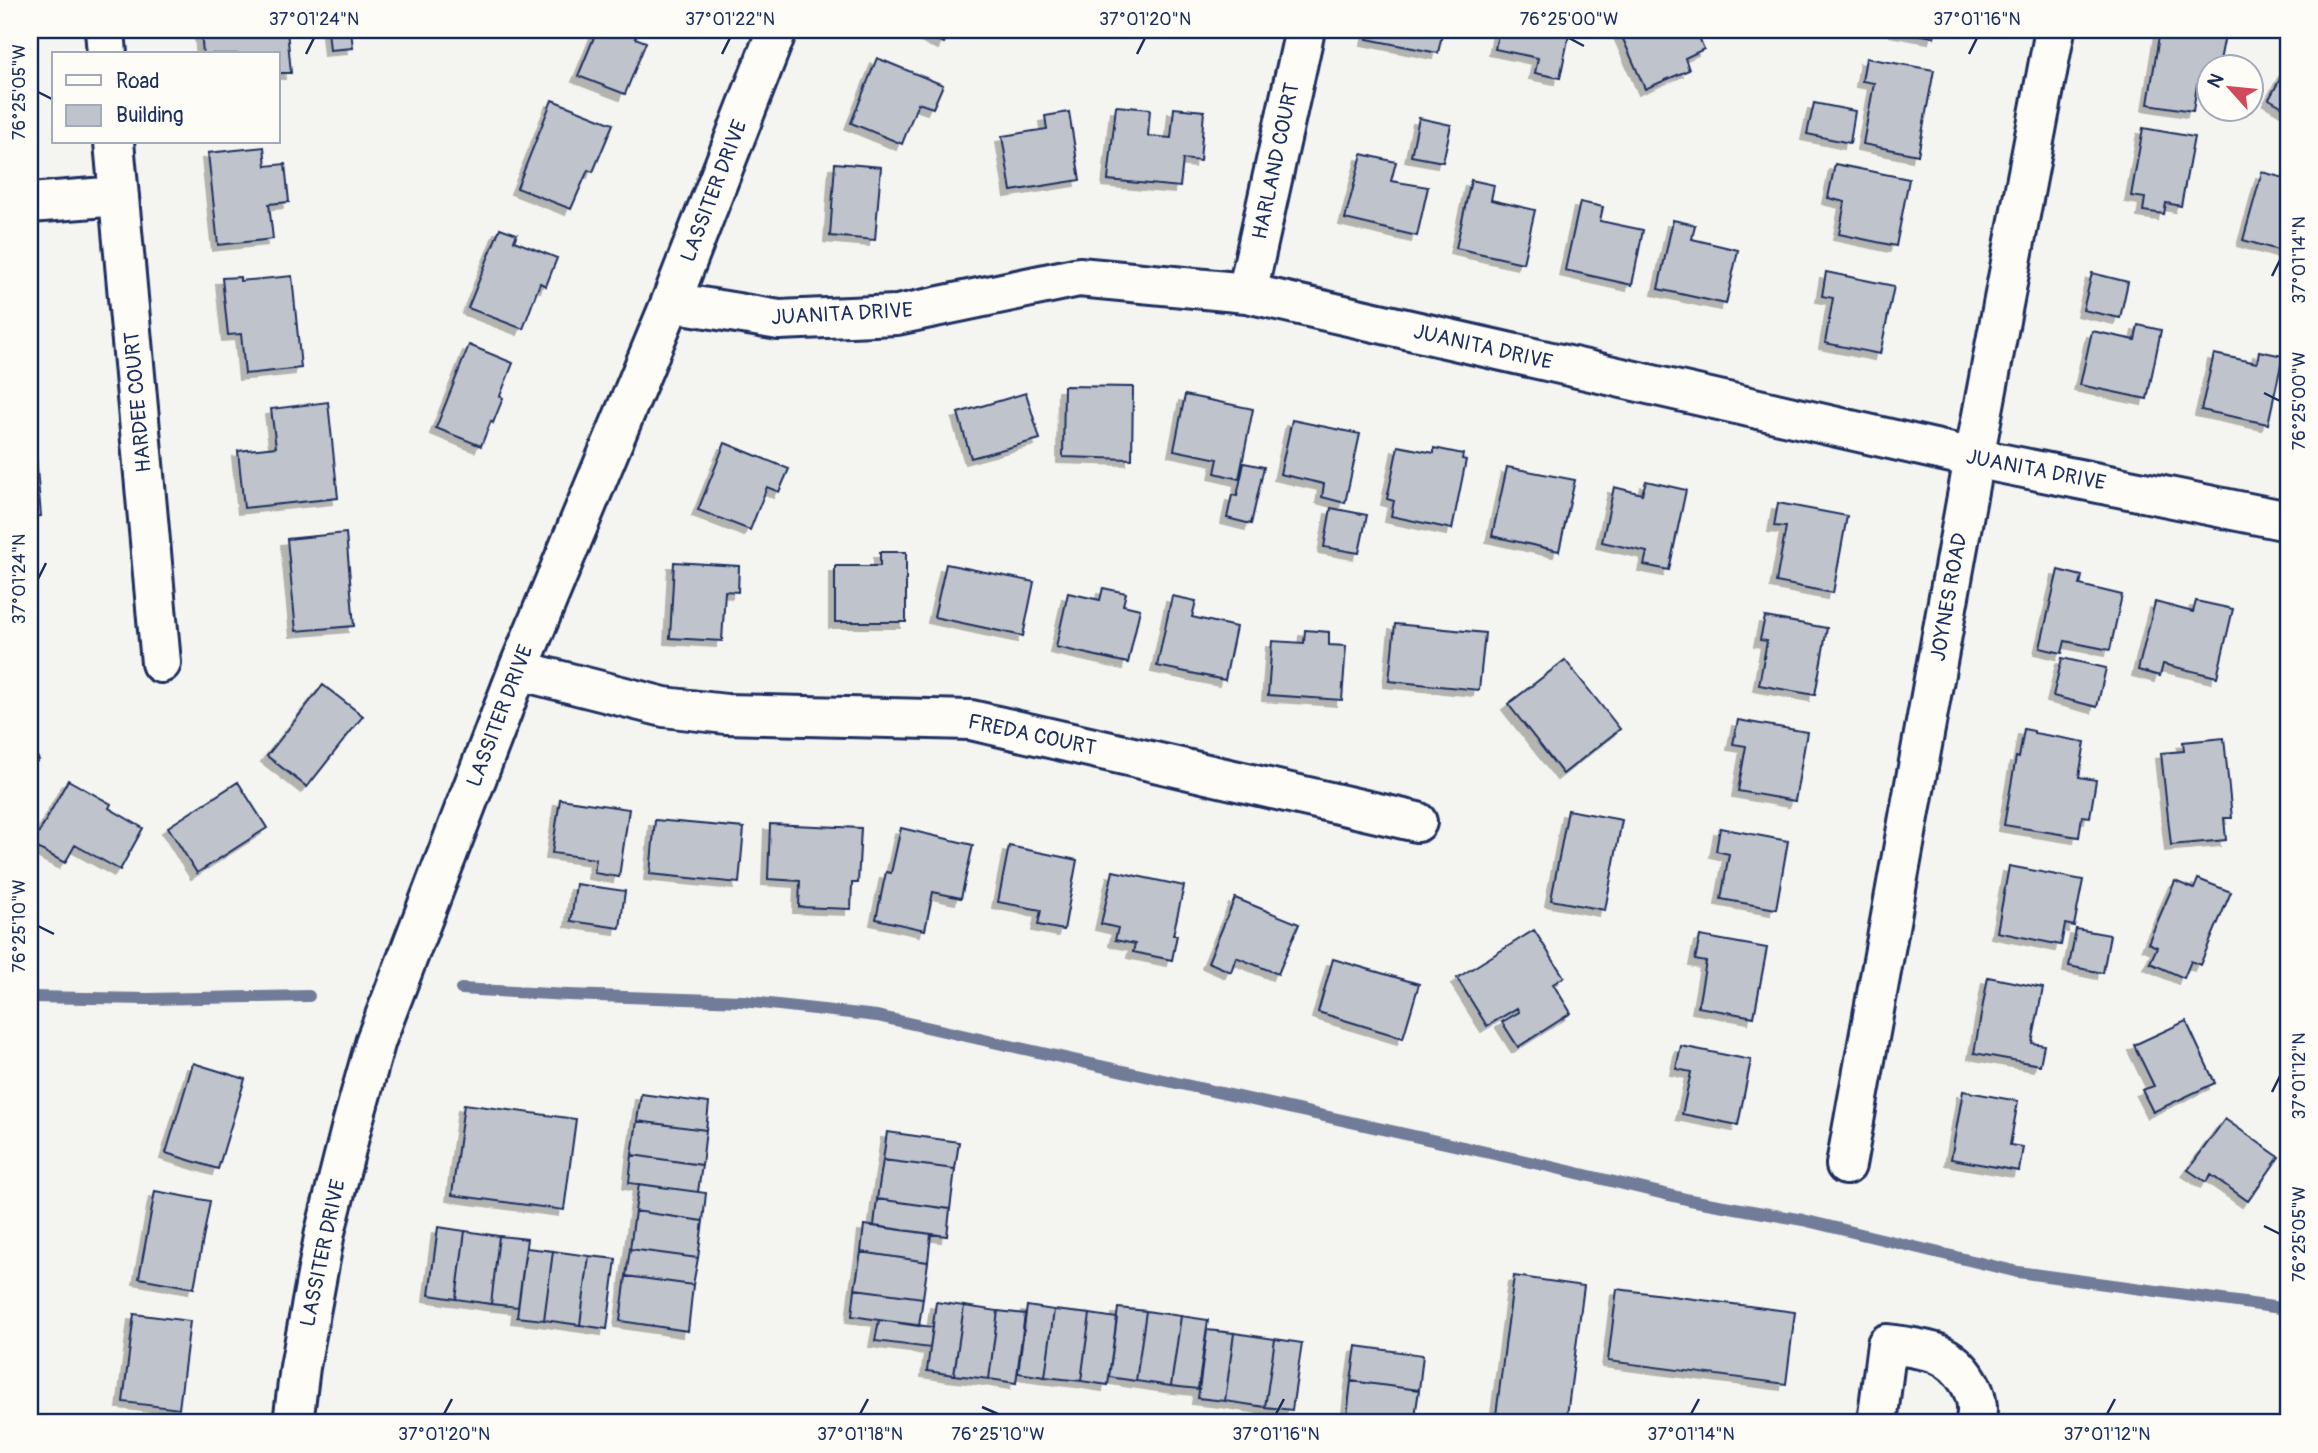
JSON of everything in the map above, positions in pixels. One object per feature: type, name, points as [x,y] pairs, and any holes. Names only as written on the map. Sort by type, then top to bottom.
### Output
[{"type":"street","points":[[105,30],[107,52]]},
{"type":"street","name":"LASSITER DRIVE","points":[[293,1423],[300,1367],[325,1232],[376,1040],[517,670],[671,302],[778,30]]},
{"type":"street","name":"HARLAND COURT","points":[[1247,293],[1305,30]]},
{"type":"street","name":"JOYNES ROAD","points":[[1846,1165],[1974,458],[2055,30]]},
{"type":"street","name":"HARDEE COURT","points":[[114,144],[161,663]]},
{"type":"street","points":[[30,203],[119,196]]},
{"type":"street","name":"JUANITA DRIVE","points":[[671,302],[779,320],[897,316],[1079,277],[1247,293],[1974,458],[2288,521]]},
{"type":"street","name":"FREDA COURT","points":[[517,670],[664,707],[726,714],[971,720],[1417,822]]},
{"type":"street","points":[[1877,1423],[1887,1344],[1938,1354],[1961,1370],[1975,1394],[1975,1423]]},
{"type":"building","points":[[201,30],[287,30],[291,73],[280,73],[280,52],[203,52]]},
{"type":"building","points":[[328,30],[351,30],[353,48],[330,50]]},
{"type":"building","points":[[597,30],[639,30],[635,38],[646,42],[625,94],[578,76]]},
{"type":"building","points":[[911,30],[949,30],[944,43]]},
{"type":"building","points":[[1369,30],[1443,30],[1438,53],[1367,39]]},
{"type":"building","points":[[1499,30],[1570,30],[1560,78],[1535,73],[1538,58],[1495,49]]},
{"type":"building","points":[[1619,30],[1696,30],[1704,49],[1685,58],[1689,70],[1645,89]]},
{"type":"building","points":[[1895,30],[1936,30],[1934,37]]},
{"type":"building","points":[[2160,30],[2226,30],[2222,52],[2196,52],[2193,111],[2148,104]]},
{"type":"building","points":[[877,58],[943,85],[933,108],[918,103],[902,144],[851,123]]},
{"type":"building","points":[[1866,58],[1934,70],[1918,155],[1863,144],[1874,83],[1862,81]]},
{"type":"building","points":[[2288,65],[2288,110],[2269,99]]},
{"type":"building","points":[[552,100],[613,124],[593,172],[588,170],[571,209],[517,188]]},
{"type":"building","points":[[1814,103],[1855,111],[1850,143],[1807,134]]},
{"type":"building","points":[[1116,106],[1150,109],[1148,136],[1171,138],[1174,108],[1204,111],[1200,161],[1183,159],[1180,187],[1108,180]]},
{"type":"building","points":[[1069,112],[1080,180],[1011,191],[1002,136],[1047,129],[1045,116]]},
{"type":"building","points":[[1419,118],[1451,125],[1443,162],[1411,156]]},
{"type":"building","points":[[2143,128],[2194,137],[2181,206],[2166,203],[2164,214],[2143,211],[2145,198],[2131,196]]},
{"type":"building","points":[[264,147],[266,166],[285,164],[289,202],[269,204],[273,239],[218,245],[208,153]]},
{"type":"building","points":[[1362,154],[1396,162],[1391,181],[1428,187],[1417,236],[1345,219]]},
{"type":"building","points":[[835,163],[881,167],[875,240],[830,236]]},
{"type":"building","points":[[1835,164],[1909,179],[1896,246],[1839,234],[1845,202],[1828,198]]},
{"type":"building","points":[[2262,172],[2284,178],[2285,172],[2288,172],[2288,253],[2243,240]]},
{"type":"building","points":[[1471,180],[1494,185],[1491,200],[1535,210],[1523,263],[1456,248]]},
{"type":"building","points":[[1580,202],[1603,207],[1600,221],[1643,230],[1632,285],[1565,270]]},
{"type":"building","points":[[1673,220],[1695,225],[1692,239],[1738,250],[1726,304],[1658,289]]},
{"type":"building","points":[[500,228],[517,234],[514,241],[557,258],[546,286],[540,283],[523,329],[468,308]]},
{"type":"building","points":[[1826,272],[1894,286],[1880,354],[1825,343],[1833,298],[1822,296]]},
{"type":"building","points":[[2092,273],[2128,282],[2120,318],[2083,310]]},
{"type":"building","points":[[292,276],[301,368],[245,374],[241,334],[228,335],[222,278],[240,277],[240,281]]},
{"type":"building","points":[[2138,325],[2161,330],[2147,399],[2080,385],[2092,331],[2135,340]]},
{"type":"building","points":[[469,345],[513,363],[500,396],[503,398],[481,446],[436,428]]},
{"type":"building","points":[[2259,351],[2283,356],[2268,424],[2201,410],[2214,354],[2257,363]]},
{"type":"building","points":[[1064,386],[1133,387],[1132,459],[1063,457]]},
{"type":"building","points":[[1026,393],[1040,439],[971,458],[958,413]]},
{"type":"building","points":[[1185,395],[1253,409],[1239,479],[1215,473],[1218,459],[1174,450]]},
{"type":"building","points":[[328,402],[338,498],[244,508],[238,451],[276,447],[271,409]]},
{"type":"building","points":[[1292,420],[1360,434],[1345,503],[1322,497],[1324,484],[1280,474]]},
{"type":"building","points":[[34,433],[41,516],[30,517],[30,434]]},
{"type":"building","points":[[725,443],[789,469],[779,492],[767,487],[750,530],[698,510]]},
{"type":"building","points":[[1398,446],[1434,453],[1434,448],[1463,454],[1462,459],[1466,460],[1452,529],[1391,516],[1394,501],[1387,499]]},
{"type":"building","points":[[1244,463],[1264,467],[1251,524],[1227,518],[1232,495],[1237,496]]},
{"type":"building","points":[[1507,467],[1575,480],[1559,551],[1492,536]]},
{"type":"building","points":[[1646,481],[1686,490],[1669,570],[1644,565],[1647,552],[1602,542],[1614,487],[1642,494]]},
{"type":"building","points":[[1778,503],[1847,516],[1833,593],[1776,582],[1786,527],[1774,526]]},
{"type":"building","points":[[1331,508],[1367,515],[1359,553],[1324,547]]},
{"type":"building","points":[[346,533],[354,626],[296,631],[287,539]]},
{"type":"building","points":[[880,552],[906,552],[906,622],[835,622],[835,566],[880,566]]},
{"type":"building","points":[[674,562],[739,566],[738,592],[725,591],[722,641],[670,638]]},
{"type":"building","points":[[946,564],[1034,582],[1023,636],[934,617]]},
{"type":"building","points":[[2058,570],[2082,576],[2080,585],[2122,595],[2110,650],[2065,641],[2062,653],[2040,648]]},
{"type":"building","points":[[1103,588],[1126,593],[1123,605],[1140,609],[1128,663],[1056,647],[1068,593],[1100,600]]},
{"type":"building","points":[[1172,596],[1196,601],[1192,617],[1236,627],[1225,680],[1157,666]]},
{"type":"building","points":[[2196,601],[2233,609],[2217,677],[2163,664],[2160,676],[2138,670],[2155,602],[2193,612]]},
{"type":"building","points":[[1765,617],[1827,628],[1815,695],[1759,685],[1767,641],[1760,640]]},
{"type":"building","points":[[1395,624],[1485,633],[1479,690],[1389,681]]},
{"type":"building","points":[[1305,630],[1329,632],[1329,645],[1346,646],[1342,700],[1268,695],[1272,641],[1304,643]]},
{"type":"building","points":[[2062,658],[2106,668],[2097,707],[2053,696]]},
{"type":"building","points":[[1565,660],[1620,729],[1563,774],[1508,704]]},
{"type":"building","points":[[323,685],[363,716],[307,787],[267,756]]},
{"type":"building","points":[[1738,720],[1807,732],[1795,801],[1738,791],[1746,746],[1733,744]]},
{"type":"building","points":[[2024,729],[2085,742],[2079,777],[2096,780],[2090,817],[2082,816],[2079,837],[2004,825],[2016,757],[2019,758]]},
{"type":"building","points":[[2224,738],[2232,818],[2224,818],[2226,840],[2171,845],[2161,753],[2184,751],[2183,742]]},
{"type":"building","points":[[30,745],[39,760],[30,766]]},
{"type":"building","points":[[68,780],[111,804],[109,808],[143,828],[120,870],[75,845],[65,863],[32,845]]},
{"type":"building","points":[[238,782],[267,828],[197,873],[168,827]]},
{"type":"building","points":[[560,799],[629,809],[619,877],[594,873],[596,859],[552,853]]},
{"type":"building","points":[[1568,810],[1622,820],[1605,910],[1551,900]]},
{"type":"building","points":[[655,820],[744,828],[739,883],[650,874]]},
{"type":"building","points":[[770,824],[861,828],[858,883],[852,883],[851,909],[799,907],[800,881],[768,879]]},
{"type":"building","points":[[901,828],[973,845],[961,898],[933,892],[925,930],[876,919],[886,872],[891,873]]},
{"type":"building","points":[[1720,828],[1788,841],[1776,909],[1721,899],[1729,854],[1716,851]]},
{"type":"building","points":[[1009,846],[1077,860],[1064,930],[1038,925],[1041,910],[998,902]]},
{"type":"building","points":[[2009,866],[2083,880],[2074,926],[2065,924],[2061,945],[1997,932]]},
{"type":"building","points":[[1113,871],[1184,886],[1173,935],[1177,935],[1172,960],[1133,952],[1135,944],[1115,940],[1118,928],[1101,924]]},
{"type":"building","points":[[2198,879],[2231,892],[2200,965],[2191,961],[2184,978],[2150,963],[2157,947],[2148,943],[2175,881],[2194,889]]},
{"type":"building","points":[[576,884],[625,891],[620,928],[571,921]]},
{"type":"building","points":[[1235,898],[1299,924],[1278,974],[1236,957],[1231,972],[1208,962]]},
{"type":"building","points":[[2076,929],[2110,935],[2103,973],[2069,966]]},
{"type":"building","points":[[1534,930],[1564,977],[1553,984],[1571,1013],[1518,1047],[1502,1022],[1519,1012],[1517,1008],[1487,1026],[1457,978]]},
{"type":"building","points":[[1700,936],[1767,948],[1754,1017],[1698,1007],[1706,962],[1695,960]]},
{"type":"building","points":[[1333,959],[1419,984],[1403,1038],[1318,1012]]},
{"type":"building","points":[[1988,977],[2043,988],[2032,1043],[2044,1045],[2040,1065],[1974,1053]]},
{"type":"building","points":[[2186,1021],[2215,1083],[2153,1112],[2142,1090],[2154,1086],[2134,1045]]},
{"type":"building","points":[[1681,1046],[1751,1060],[1738,1125],[1682,1114],[1691,1072],[1676,1069]]},
{"type":"building","points":[[193,1063],[245,1079],[218,1169],[166,1153]]},
{"type":"building","points":[[1963,1091],[2018,1101],[2010,1145],[2023,1147],[2019,1171],[1951,1159]]},
{"type":"building","points":[[641,1094],[709,1103],[706,1130],[637,1121]]},
{"type":"building","points":[[464,1104],[576,1119],[564,1210],[452,1195]]},
{"type":"building","points":[[2225,1119],[2279,1157],[2248,1201],[2211,1175],[2206,1182],[2188,1170]]},
{"type":"building","points":[[637,1121],[706,1130],[702,1165],[632,1155]]},
{"type":"building","points":[[887,1132],[959,1142],[955,1169],[883,1160]]},
{"type":"building","points":[[632,1155],[702,1165],[698,1192],[629,1183]]},
{"type":"building","points":[[883,1160],[955,1169],[950,1209],[877,1199]]},
{"type":"building","points":[[639,1184],[706,1193],[703,1221],[635,1211]]},
{"type":"building","points":[[155,1191],[210,1201],[194,1288],[139,1278]]},
{"type":"building","points":[[877,1199],[950,1209],[947,1236],[874,1226]]},
{"type":"building","points":[[635,1211],[703,1221],[698,1258],[630,1249]]},
{"type":"building","points":[[864,1225],[931,1234],[928,1262],[861,1252]]},
{"type":"building","points":[[438,1227],[465,1231],[456,1299],[429,1295]]},
{"type":"building","points":[[465,1231],[499,1236],[491,1304],[456,1299]]},
{"type":"building","points":[[499,1236],[527,1239],[518,1307],[491,1304]]},
{"type":"building","points":[[526,1248],[553,1251],[544,1320],[517,1317]]},
{"type":"building","points":[[630,1249],[698,1258],[693,1285],[626,1276]]},
{"type":"building","points":[[553,1251],[589,1256],[580,1325],[544,1320]]},
{"type":"building","points":[[861,1252],[928,1262],[923,1298],[855,1289]]},
{"type":"building","points":[[589,1256],[616,1259],[607,1329],[580,1325]]},
{"type":"building","points":[[626,1276],[693,1285],[688,1331],[620,1321]]},
{"type":"building","points":[[1514,1276],[1584,1286],[1566,1423],[1495,1423]]},
{"type":"building","points":[[855,1289],[923,1298],[919,1326],[852,1316]]},
{"type":"building","points":[[1617,1289],[1795,1312],[1786,1384],[1608,1361]]},
{"type":"building","points":[[936,1302],[964,1306],[954,1375],[927,1371]]},
{"type":"building","points":[[964,1306],[998,1311],[989,1379],[954,1375]]},
{"type":"building","points":[[1027,1306],[1054,1310],[1045,1377],[1018,1373]]},
{"type":"building","points":[[1118,1308],[1146,1311],[1136,1381],[1109,1377]]},
{"type":"building","points":[[1054,1310],[1090,1314],[1081,1381],[1045,1377]]},
{"type":"building","points":[[998,1311],[1025,1314],[1016,1383],[989,1379]]},
{"type":"building","points":[[1146,1311],[1181,1316],[1171,1386],[1136,1381]]},
{"type":"building","points":[[134,1314],[190,1321],[179,1409],[123,1402]]},
{"type":"building","points":[[1090,1314],[1117,1318],[1108,1385],[1081,1381]]},
{"type":"building","points":[[1181,1316],[1208,1320],[1198,1389],[1171,1386]]},
{"type":"building","points":[[879,1320],[933,1327],[930,1348],[875,1341]]},
{"type":"building","points":[[1207,1330],[1234,1333],[1225,1401],[1198,1398]]},
{"type":"building","points":[[1234,1333],[1275,1339],[1265,1407],[1225,1401]]},
{"type":"building","points":[[1275,1339],[1302,1343],[1292,1410],[1265,1407]]},
{"type":"building","points":[[1356,1346],[1423,1355],[1419,1390],[1351,1381]]},
{"type":"building","points":[[1351,1381],[1419,1390],[1414,1423],[1347,1417]]},
{"type":"building","points":[[1337,1416],[1347,1417],[1395,1423],[1336,1423]]},
{"type":"waterway","points":[[461,989],[743,1001],[877,1016],[1690,1200],[1803,1220],[2018,1272],[2288,1309]]},
{"type":"waterway","points":[[30,997],[147,999],[309,996]]}]
